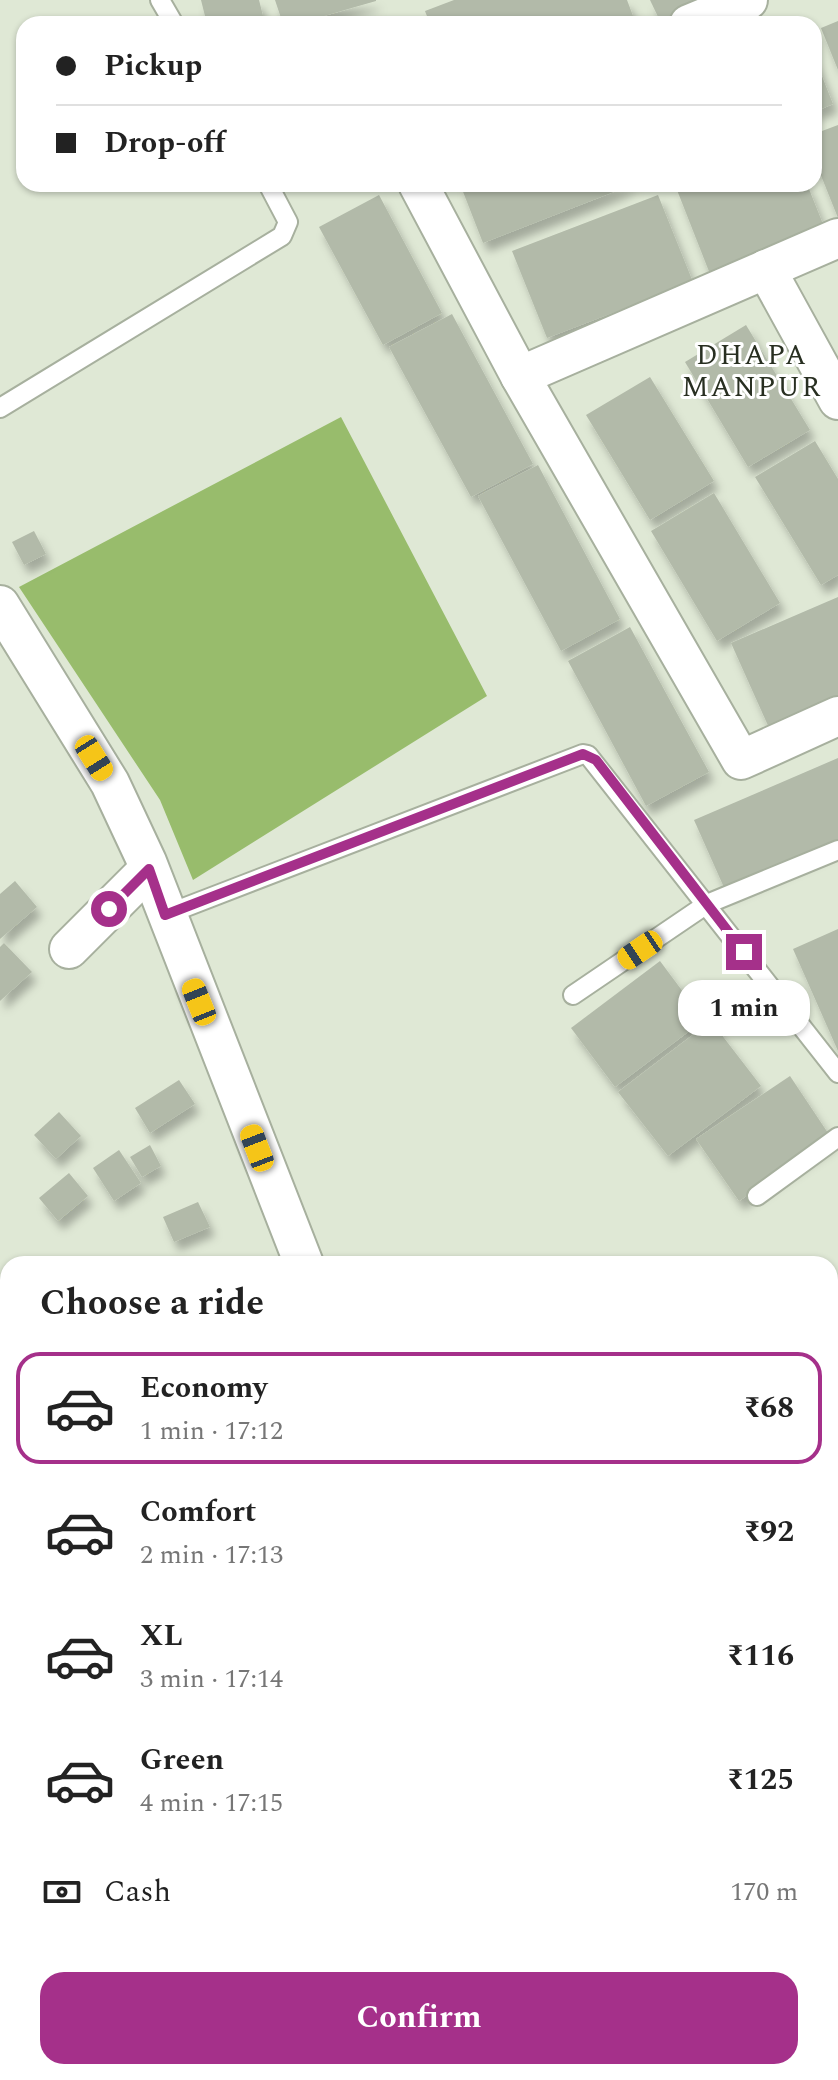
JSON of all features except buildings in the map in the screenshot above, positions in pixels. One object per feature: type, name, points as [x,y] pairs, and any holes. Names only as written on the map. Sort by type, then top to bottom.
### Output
[{"type":"street","points":[[709,16],[748,0]]},
{"type":"street","points":[[422,192],[520,376],[741,760],[838,716]]},
{"type":"street","points":[[520,376],[838,238]]},
{"type":"street","points":[[766,269],[838,400]]},
{"type":"street","points":[[0,605],[110,783],[149,869],[301,1256]]},
{"type":"street","points":[[69,949],[149,869]]},
{"type":"lane","points":[[0,408],[282,236],[288,222],[272,192]]},
{"type":"lane","points":[[165,915],[583,754],[596,760],[838,1073]]},
{"type":"lane","points":[[573,995],[707,904],[838,850]]},
{"type":"lane","points":[[757,1196],[838,1137]]},
{"type":"shaded area","points":[[341,417],[487,696],[193,880],[160,800],[19,587]]},
{"type":"district","name":"DHAPA MANPUR","points":[[752,371]]},
{"type":"route","points":[[109,909],[149,869],[165,915],[583,754],[596,760],[744,952]]}]
